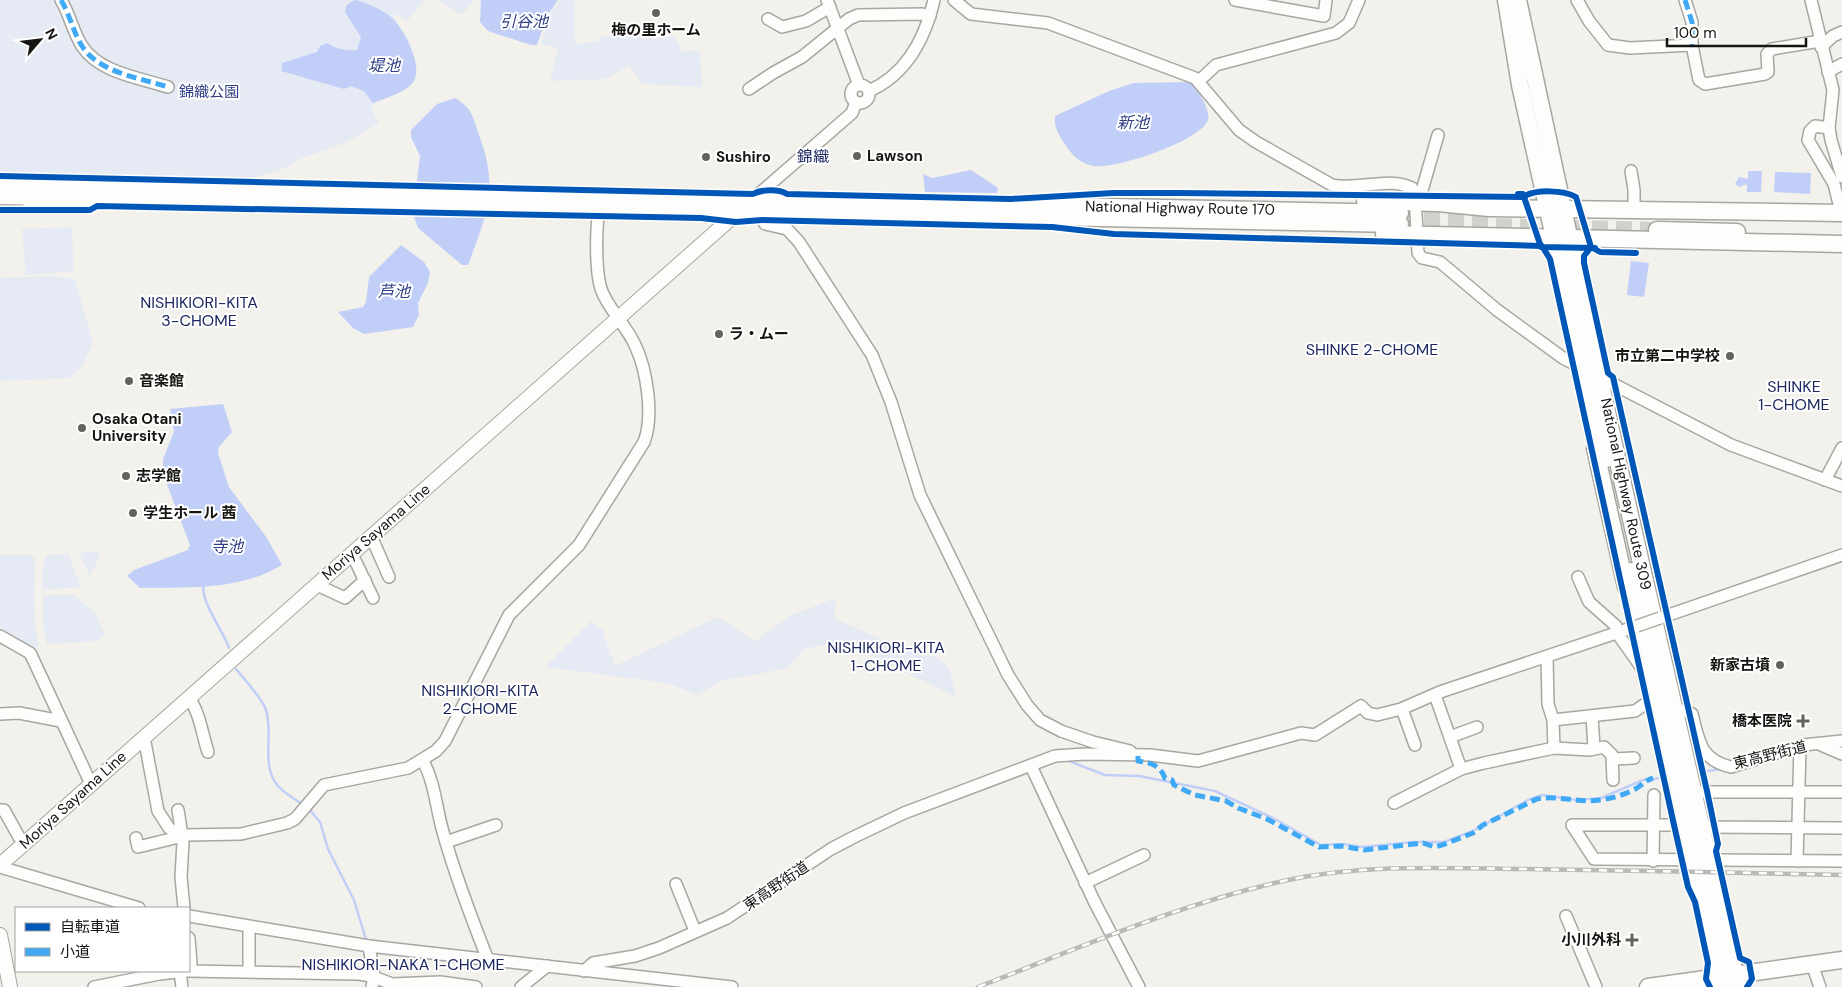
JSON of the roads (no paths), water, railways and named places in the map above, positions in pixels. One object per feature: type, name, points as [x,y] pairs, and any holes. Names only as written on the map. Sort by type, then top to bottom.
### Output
[{"type":"highway","name":"National Highway Route 309","points":[[1506,0],[1520,85],[1555,208]]},
{"type":"highway","name":"National Highway Route 309","points":[[1518,0],[1585,369],[1696,860],[1729,981]]},
{"type":"highway","name":"National Highway Route 170","points":[[0,184],[87,196]]},
{"type":"highway","name":"National Highway Route 170","points":[[0,196],[409,198],[756,206],[1083,218],[1400,219],[1058,206],[756,206],[738,212],[599,208],[494,200]]},
{"type":"highway","points":[[1058,206],[1111,199],[1145,198],[1415,198],[1489,208],[1840,208]]},
{"type":"highway","points":[[1083,218],[1108,227],[1142,229],[1842,244]]},
{"type":"highway","points":[[1842,221],[1657,224],[1842,234]]},
{"type":"highway","name":"National Highway Route 309","points":[[1562,239],[1601,378],[1617,458],[1702,827],[1696,860],[1703,901],[1729,981]]},
{"type":"highway","points":[[1601,378],[1614,405],[1664,616],[1704,801],[1702,827]]},
{"type":"highway","points":[[1594,406],[1589,418],[1636,626],[1677,825],[1696,860]]},
{"type":"highway","points":[[1648,987],[1729,981],[1812,964],[1842,960]]},
{"type":"main road","name":"Moriya Sayama Line","points":[[0,866],[738,212]]},
{"type":"main road","points":[[0,935],[10,987]]},
{"type":"street","points":[[61,0],[70,14],[82,46],[94,59],[121,73],[168,87]]},
{"type":"street","points":[[864,88],[882,85],[917,50],[928,28],[934,0]]},
{"type":"street","points":[[954,0],[972,14],[1031,20],[1077,32],[1199,81],[1239,130],[1317,178],[1346,188],[1381,184],[1407,185],[1412,188],[1415,198],[1418,253],[1422,258],[1440,262],[1497,310],[1563,358],[1731,445],[1842,486]]},
{"type":"street","points":[[1235,0],[1324,16],[1326,0]]},
{"type":"street","points":[[1199,81],[1216,65],[1336,33],[1349,23],[1359,0]]},
{"type":"street","points":[[1577,0],[1589,21],[1608,45],[1630,48],[1692,45]]},
{"type":"street","points":[[1685,0],[1692,22],[1692,45],[1699,80],[1706,84],[1765,74],[1768,72],[1767,54],[1772,49],[1820,44],[1842,32]]},
{"type":"street","points":[[1811,0],[1820,44],[1833,90],[1836,113],[1829,128],[1830,140],[1842,177]]},
{"type":"street","points":[[768,19],[782,27],[806,21],[828,4],[869,97],[865,102],[856,102],[852,113],[756,206],[765,224],[787,230],[799,242],[864,341],[891,402],[920,495],[1008,675],[1033,714],[1076,738],[1143,756],[1170,756],[1189,762],[1301,733],[1315,734],[1361,706],[1368,712],[1377,715],[1402,709],[1434,695],[1842,554]]},
{"type":"street","points":[[749,89],[773,73],[802,58],[849,19],[864,14],[930,16]]},
{"type":"street","points":[[1828,72],[1842,64]]},
{"type":"street","points":[[1829,128],[1815,126],[1810,131],[1808,140],[1834,184],[1840,208]]},
{"type":"street","points":[[1415,198],[1421,194],[1438,135]]},
{"type":"street","points":[[1631,171],[1634,209]]},
{"type":"street","points":[[0,204],[87,196]]},
{"type":"street","points":[[138,847],[192,835],[241,834],[287,823],[295,819],[324,785],[397,772],[423,761],[445,741],[509,615],[579,545],[644,442],[648,430],[649,408],[641,363],[635,345],[601,289],[598,274],[599,208]]},
{"type":"street","points":[[1842,244],[1842,251]]},
{"type":"street","points":[[1824,480],[1842,448]]},
{"type":"street","points":[[371,536],[389,576]]},
{"type":"street","points":[[352,554],[373,598]]},
{"type":"street","points":[[1578,577],[1589,602],[1616,626],[1617,633],[1644,671]]},
{"type":"street","points":[[317,585],[344,598],[364,580]]},
{"type":"street","points":[[0,636],[30,653],[60,721],[91,784]]},
{"type":"street","points":[[1547,657],[1548,704],[1552,720],[1554,748]]},
{"type":"street","points":[[1434,695],[1461,769]]},
{"type":"street","points":[[189,698],[196,708],[199,726],[208,752]]},
{"type":"street","points":[[1552,720],[1635,711],[1650,700]]},
{"type":"street","points":[[1402,709],[1415,745]]},
{"type":"street","name":"東高野街道","points":[[1684,710],[1692,714],[1699,740],[1709,758],[1727,766],[1731,767],[1800,746],[1820,744],[1842,754]]},
{"type":"street","points":[[0,714],[19,713],[60,721]]},
{"type":"street","points":[[1592,716],[1594,748]]},
{"type":"street","points":[[1450,737],[1477,727]]},
{"type":"street","points":[[144,737],[158,811],[169,828],[182,837]]},
{"type":"street","points":[[1820,744],[1842,741]]},
{"type":"street","points":[[1797,861],[1800,746]]},
{"type":"street","points":[[1394,803],[1461,769],[1554,748],[1590,750],[1604,747],[1612,755],[1613,780]]},
{"type":"street","name":"東高野街道","points":[[584,971],[593,963],[635,956],[727,918],[748,906],[831,849],[904,814],[1055,756],[1143,756]]},
{"type":"street","points":[[1612,759],[1634,758]]},
{"type":"street","points":[[423,761],[437,799],[446,842],[465,902],[488,960]]},
{"type":"street","points":[[1031,766],[1085,883],[1138,987]]},
{"type":"street","points":[[1702,792],[1842,792]]},
{"type":"street","points":[[1653,860],[1654,795]]},
{"type":"street","points":[[0,810],[4,810],[18,837]]},
{"type":"street","points":[[178,810],[182,837],[181,878],[184,907]]},
{"type":"street","points":[[446,842],[496,825]]},
{"type":"street","points":[[1677,825],[1572,825],[1594,859],[1842,861]]},
{"type":"street","points":[[1702,827],[1842,828]]},
{"type":"street","points":[[1085,883],[1144,855]]},
{"type":"street","points":[[0,866],[135,907]]},
{"type":"street","points":[[676,884],[694,931]]},
{"type":"street","points":[[190,916],[249,928],[369,946],[732,987]]},
{"type":"street","points":[[1566,916],[1596,987]]},
{"type":"street","points":[[249,928],[249,971]]},
{"type":"street","points":[[369,946],[373,982]]},
{"type":"street","points":[[190,947],[190,965]]},
{"type":"street","points":[[1812,964],[1820,987]]},
{"type":"street","points":[[521,987],[547,966]]},
{"type":"street","points":[[190,970],[359,974],[373,982],[392,984],[440,982],[476,987]]},
{"type":"street","points":[[94,987],[174,972]]},
{"type":"street","points":[[182,987],[185,972]]},
{"type":"water","name":"堤池","points":[[354,0],[380,9],[397,23],[411,48],[416,67],[414,81],[406,89],[373,103],[364,91],[351,86],[344,89],[281,71],[282,63],[317,52],[320,46],[327,43],[341,49],[357,50],[361,37],[345,12],[346,6]]},
{"type":"water","name":"引谷池","points":[[481,0],[558,0],[547,16],[537,45],[531,45],[488,31],[480,22]]},
{"type":"water","name":"新池","points":[[1192,82],[1206,106],[1208,120],[1202,128],[1190,137],[1137,159],[1104,166],[1093,166],[1083,163],[1073,155],[1064,143],[1055,124],[1055,116],[1109,91],[1133,83]]},
{"type":"water","points":[[455,98],[469,109],[471,113],[485,154],[488,170],[488,201],[481,231],[468,265],[462,265],[418,228],[413,214],[420,156],[411,137],[411,130],[437,104]]},
{"type":"water","points":[[971,170],[998,188],[997,193],[925,192],[923,174],[932,178]]},
{"type":"water","points":[[1748,171],[1762,171],[1761,192],[1747,192],[1747,184],[1739,187],[1735,184],[1739,177],[1748,179]]},
{"type":"water","points":[[1775,172],[1811,173],[1810,194],[1774,192]]},
{"type":"water","name":"芦池","points":[[401,245],[424,262],[430,272],[428,283],[418,303],[419,315],[413,327],[364,334],[353,328],[338,312],[363,307],[366,302],[369,277]]},
{"type":"water","points":[[1631,261],[1649,263],[1644,297],[1627,295]]},
{"type":"water","name":"寺池","points":[[223,404],[232,432],[219,447],[218,453],[229,487],[267,538],[282,565],[248,579],[213,586],[140,588],[127,576],[134,570],[188,550],[190,545],[163,474],[163,459],[174,432],[170,409]]},
{"type":"waterway","points":[[204,583],[203,589],[208,606],[229,648]]},
{"type":"waterway","points":[[236,669],[257,694],[266,710],[269,729],[268,759],[273,778],[280,789],[303,805]]},
{"type":"waterway","points":[[1066,760],[1105,775],[1139,776],[1215,791],[1273,818],[1321,845],[1343,844],[1362,847],[1413,842],[1444,842],[1473,831],[1528,800],[1542,795],[1577,800],[1601,798],[1643,780],[1669,777]]},
{"type":"waterway","points":[[1695,773],[1721,769]]},
{"type":"waterway","points":[[309,809],[320,822],[328,849],[354,900],[367,943]]},
{"type":"tunnel","points":[[1400,213],[1495,215]]},
{"type":"tunnel","points":[[1400,224],[1657,230]]},
{"type":"railway","points":[[978,987],[1092,942],[1209,901],[1288,880],[1346,871],[1434,868],[1842,875]]},
{"type":"place","name":"梅の里ホーム","points":[[656,13]]},
{"type":"place","name":"Lawson","points":[[857,156]]},
{"type":"place","name":"Sushiro","points":[[706,157]]},
{"type":"place","name":"ラ・ムー","points":[[719,334]]},
{"type":"place","name":"市立第二中学校","points":[[1730,356]]},
{"type":"place","name":"音楽館","points":[[129,381]]},
{"type":"place","name":"Osaka Otani University","points":[[82,428]]},
{"type":"place","name":"志学館","points":[[126,476]]},
{"type":"place","name":"学生ホール 茜","points":[[133,513]]},
{"type":"place","name":"新家古墳","points":[[1780,665]]},
{"type":"place","name":"橋本医院","points":[[1803,721]]},
{"type":"place","name":"小川外科","points":[[1632,940]]},
{"type":"district","name":"錦織","points":[[813,156]]},
{"type":"district","name":"NISHIKIORI-KITA 3-CHOME","points":[[199,311]]},
{"type":"district","name":"SHINKE 2-CHOME","points":[[1372,349]]},
{"type":"district","name":"SHINKE 1-CHOME","points":[[1794,395]]},
{"type":"district","name":"NISHIKIORI-KITA 1-CHOME","points":[[886,656]]},
{"type":"district","name":"NISHIKIORI-KITA 2-CHOME","points":[[480,699]]},
{"type":"district","name":"NISHIKIORI-NAKA 1-CHOME","points":[[403,964]]},
{"type":"park label","name":"錦織公園","points":[[209,92]]}]
